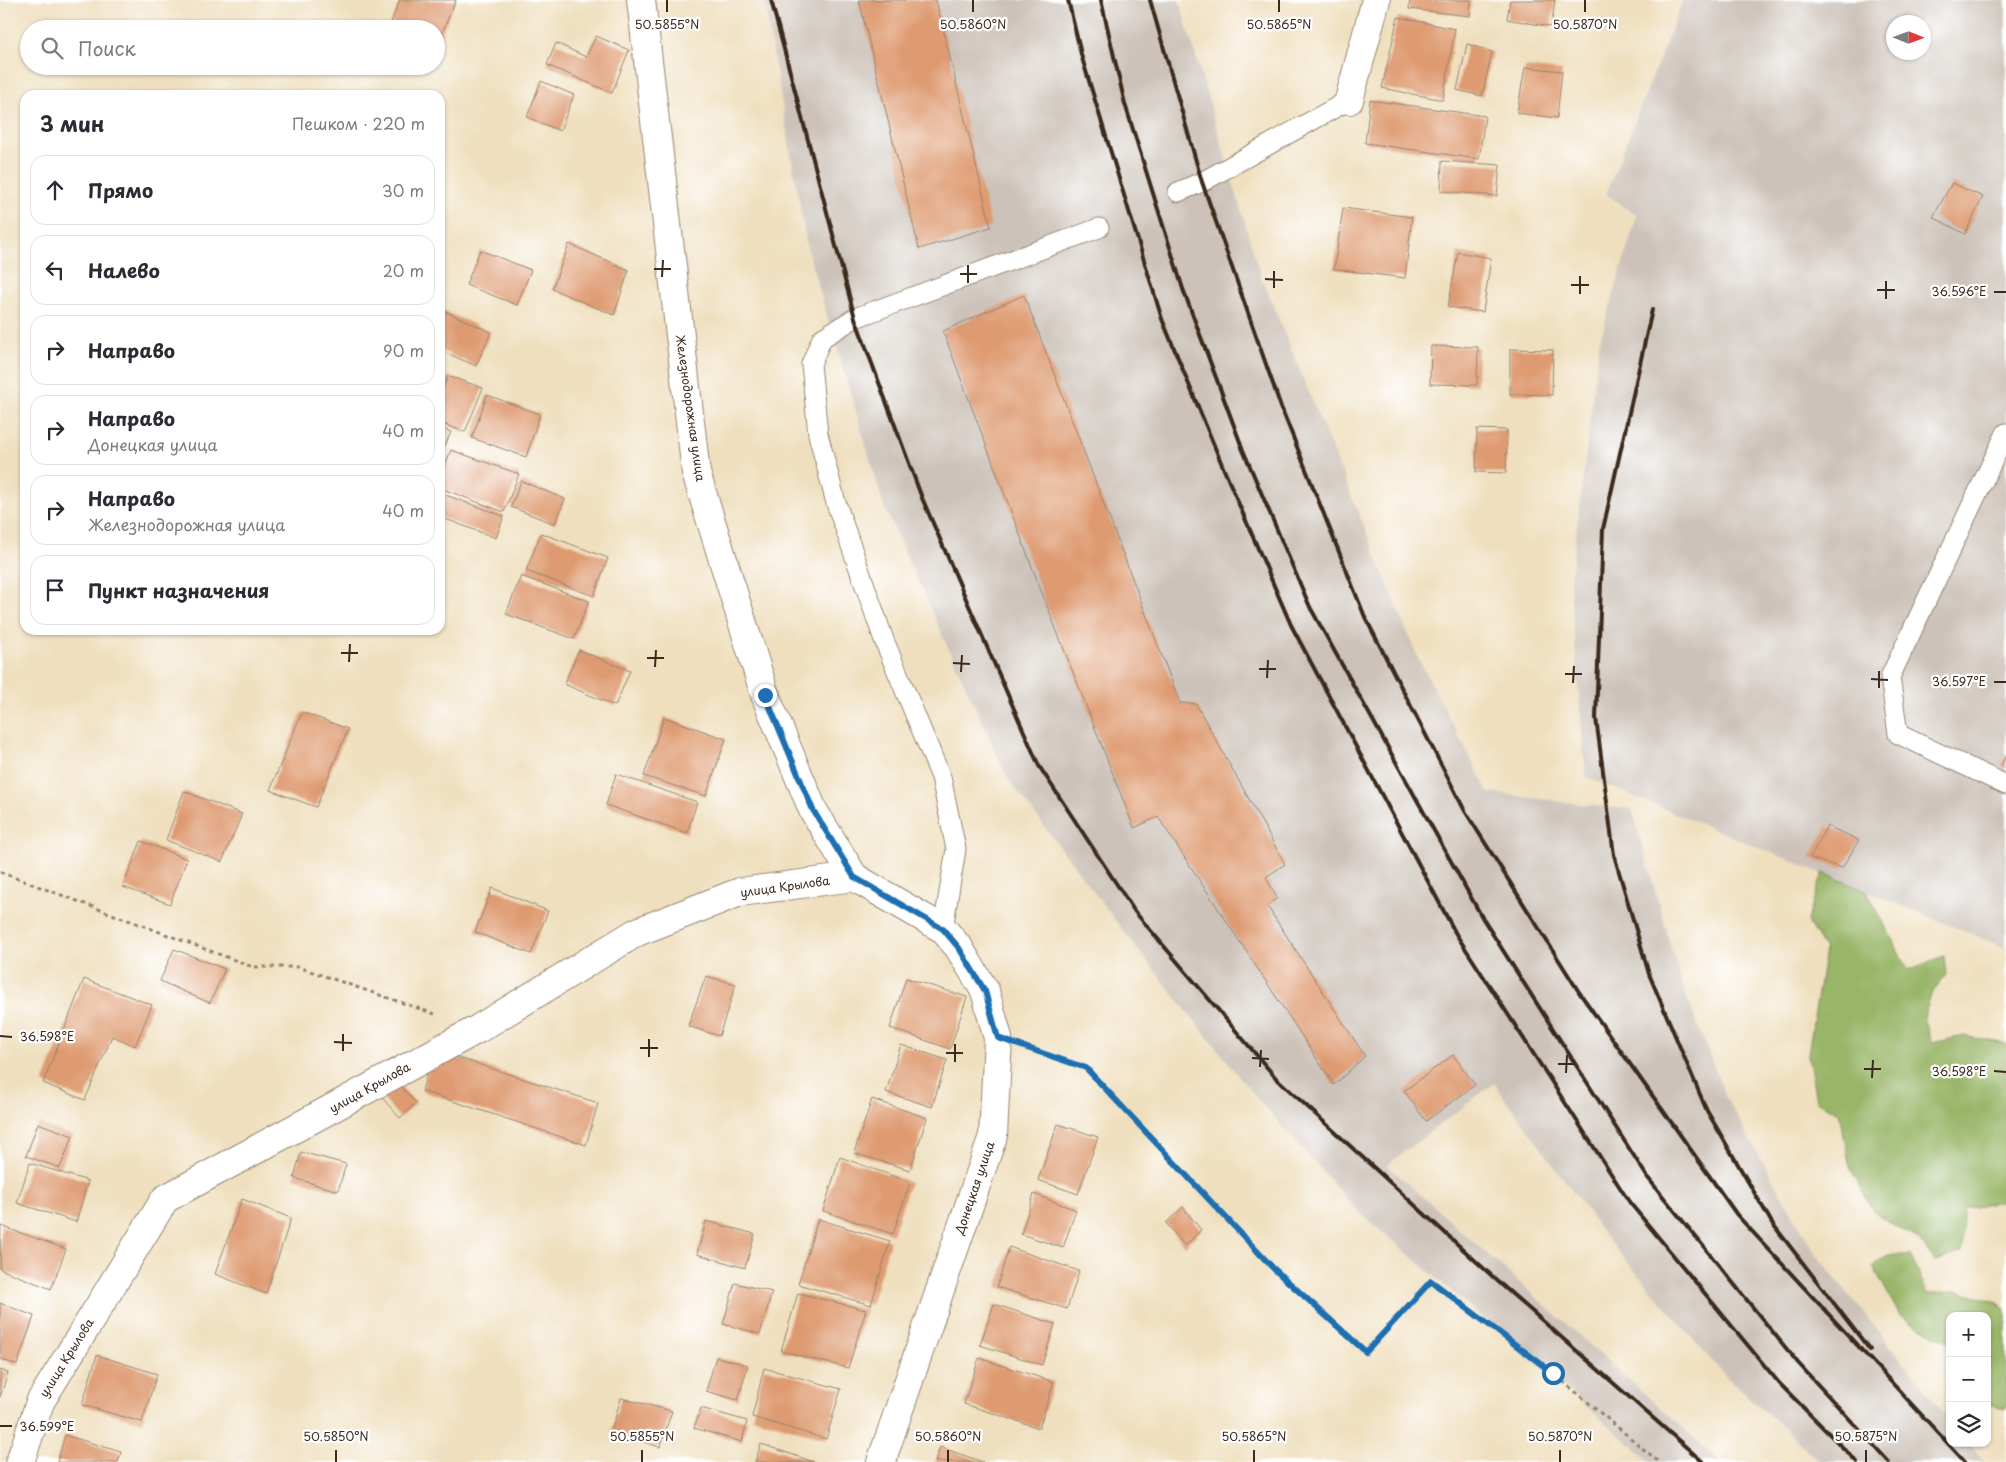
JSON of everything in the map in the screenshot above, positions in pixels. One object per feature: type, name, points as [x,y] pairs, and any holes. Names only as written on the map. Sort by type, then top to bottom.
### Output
[{"type":"street","name":"Железнодорожная улица","points":[[641,0],[696,473],[765,695],[813,810],[854,877]]},
{"type":"street","points":[[1349,100],[1376,0]]},
{"type":"street","name":"Донецкая улица","points":[[854,877],[943,929],[959,948],[985,991],[998,1038],[993,1136],[881,1462]]},
{"type":"street","name":"улица Крылова","points":[[20,1462],[40,1402],[165,1199],[478,1029],[637,932],[740,892],[854,877]]},
{"type":"lane","points":[[1178,192],[1202,182],[1349,100]]},
{"type":"lane","points":[[943,929],[956,849],[940,777],[884,640],[836,503],[818,434],[811,364],[822,338],[855,318],[1099,228]]},
{"type":"lane","points":[[2006,433],[1890,677],[1898,734],[2006,785]]},
{"type":"path","points":[[0,872],[253,967],[298,966],[478,1029]]},
{"type":"path","points":[[998,1038],[1086,1068],[1274,1269],[1366,1352],[1431,1281],[1553,1373],[1659,1462]]},
{"type":"shaded area","points":[[764,0],[1179,0],[1260,274],[1418,658],[1488,792],[1632,809],[1681,982],[1726,1098],[1815,1253],[1946,1415],[1946,1447],[1972,1447],[1984,1462],[1821,1462],[1725,1376],[1605,1236],[1494,1083],[1387,1165],[1721,1462],[1651,1462],[1355,1208],[1256,1097],[1134,945],[1007,777],[885,509],[808,252]]},
{"type":"shaded area","points":[[1683,0],[2006,0],[2006,948],[1586,777],[1570,584],[1599,344],[1637,215],[1606,194]]},
{"type":"green space","points":[[1823,873],[1867,891],[1908,970],[1944,956],[1946,975],[1932,992],[1924,1017],[1932,1043],[1964,1036],[2006,1044],[2006,1201],[1963,1208],[1962,1252],[1935,1261],[1919,1239],[1873,1211],[1850,1167],[1839,1112],[1816,1101],[1808,1054],[1825,950],[1807,921]]},
{"type":"green space","points":[[1888,1255],[1910,1255],[1928,1294],[1956,1290],[1995,1301],[2006,1308],[2006,1409],[1991,1404],[1991,1312],[1946,1312],[1946,1340],[1900,1316],[1873,1266]]},
{"type":"building","points":[[400,0],[456,0],[445,26],[445,20],[392,20]]},
{"type":"building","points":[[859,0],[936,0],[991,227],[919,249]]},
{"type":"building","points":[[1410,0],[1471,0],[1470,16],[1409,9]]},
{"type":"building","points":[[1510,0],[1555,0],[1551,27],[1507,19]]},
{"type":"building","points":[[1398,17],[1455,29],[1443,100],[1382,88]]},
{"type":"building","points":[[596,36],[629,50],[612,93],[547,65],[556,43],[586,57]]},
{"type":"building","points":[[1467,44],[1492,52],[1482,96],[1457,90]]},
{"type":"building","points":[[1525,67],[1562,71],[1557,118],[1517,113]]},
{"type":"building","points":[[541,81],[574,95],[560,131],[527,117]]},
{"type":"building","points":[[1370,100],[1485,116],[1479,159],[1365,143]]},
{"type":"building","points":[[1442,161],[1500,165],[1497,196],[1441,191]]},
{"type":"building","points":[[1952,183],[1983,197],[1965,234],[1933,217]]},
{"type":"building","points":[[1343,208],[1412,217],[1405,278],[1334,269]]},
{"type":"building","points":[[569,244],[629,270],[614,315],[552,289]]},
{"type":"building","points":[[480,250],[531,270],[517,305],[466,285]]},
{"type":"building","points":[[1458,252],[1491,258],[1483,312],[1448,307]]},
{"type":"building","points":[[1024,295],[1180,703],[1196,704],[1285,864],[1266,877],[1277,898],[1267,906],[1365,1056],[1334,1085],[1158,817],[1134,828],[1040,588],[943,331]]},
{"type":"building","points":[[445,311],[491,332],[476,366],[445,352]]},
{"type":"building","points":[[1431,346],[1478,347],[1477,385],[1430,384]]},
{"type":"building","points":[[1510,349],[1553,350],[1552,395],[1510,394]]},
{"type":"building","points":[[448,376],[483,388],[465,432],[445,425],[445,384]]},
{"type":"building","points":[[487,395],[540,414],[526,457],[472,438]]},
{"type":"building","points":[[1477,429],[1507,430],[1506,473],[1476,472]]},
{"type":"building","points":[[445,430],[451,432],[445,446]]},
{"type":"building","points":[[451,450],[519,474],[504,512],[445,490],[445,465]]},
{"type":"building","points":[[521,481],[565,499],[555,524],[511,507]]},
{"type":"building","points":[[445,495],[504,516],[496,538],[445,519]]},
{"type":"building","points":[[541,533],[608,558],[594,596],[526,571]]},
{"type":"building","points":[[521,576],[589,601],[574,639],[506,614]]},
{"type":"building","points":[[579,650],[630,671],[615,706],[564,684]]},
{"type":"building","points":[[302,712],[348,729],[316,807],[270,790]]},
{"type":"building","points":[[664,717],[726,739],[706,796],[644,776]]},
{"type":"building","points":[[2006,755],[2006,768],[2001,766]]},
{"type":"building","points":[[616,774],[697,802],[687,833],[606,805]]},
{"type":"building","points":[[184,791],[242,814],[222,862],[166,840]]},
{"type":"building","points":[[1827,826],[1859,840],[1842,868],[1810,858]]},
{"type":"building","points":[[141,841],[187,859],[170,904],[123,887]]},
{"type":"building","points":[[492,888],[548,911],[531,954],[475,932]]},
{"type":"building","points":[[174,949],[225,969],[210,1003],[160,981]]},
{"type":"building","points":[[706,976],[736,984],[719,1036],[688,1026]]},
{"type":"building","points":[[906,978],[967,997],[950,1049],[890,1028]]},
{"type":"building","points":[[84,979],[152,1005],[135,1046],[112,1036],[85,1100],[43,1083]]},
{"type":"building","points":[[901,1045],[947,1060],[932,1107],[886,1092]]},
{"type":"building","points":[[434,1050],[598,1103],[586,1145],[422,1091]]},
{"type":"building","points":[[1453,1055],[1475,1085],[1426,1121],[1404,1091]]},
{"type":"building","points":[[394,1079],[416,1103],[400,1118],[377,1092]]},
{"type":"building","points":[[872,1099],[927,1118],[910,1170],[854,1153]]},
{"type":"building","points":[[38,1123],[73,1136],[60,1168],[26,1156]]},
{"type":"building","points":[[1058,1124],[1098,1137],[1078,1194],[1038,1180]]},
{"type":"building","points":[[301,1152],[346,1164],[338,1191],[294,1178]]},
{"type":"building","points":[[840,1157],[910,1182],[893,1234],[823,1211]]},
{"type":"building","points":[[30,1163],[88,1181],[76,1222],[17,1203]]},
{"type":"building","points":[[1034,1194],[1076,1210],[1063,1248],[1021,1234]]},
{"type":"building","points":[[242,1199],[291,1218],[266,1294],[215,1274]]},
{"type":"building","points":[[1183,1207],[1201,1230],[1185,1246],[1166,1223]]},
{"type":"building","points":[[818,1219],[890,1241],[871,1305],[798,1284]]},
{"type":"building","points":[[706,1221],[755,1234],[745,1268],[697,1254]]},
{"type":"building","points":[[1,1226],[66,1249],[51,1289],[0,1269]]},
{"type":"building","points":[[1009,1247],[1079,1271],[1067,1309],[997,1287]]},
{"type":"building","points":[[735,1283],[772,1292],[760,1334],[723,1324]]},
{"type":"building","points":[[798,1293],[866,1310],[848,1368],[781,1351]]},
{"type":"building","points":[[0,1303],[34,1316],[17,1365],[0,1359]]},
{"type":"building","points":[[994,1304],[1055,1324],[1042,1365],[980,1345]]},
{"type":"building","points":[[97,1355],[157,1374],[142,1422],[82,1405]]},
{"type":"building","points":[[716,1357],[748,1365],[738,1400],[706,1391]]},
{"type":"building","points":[[979,1358],[1054,1382],[1039,1428],[964,1404]]},
{"type":"building","points":[[764,1368],[841,1389],[826,1439],[752,1417]]},
{"type":"building","points":[[0,1370],[8,1373],[0,1397]]},
{"type":"building","points":[[621,1398],[672,1411],[660,1447],[611,1432]]},
{"type":"building","points":[[701,1408],[747,1421],[742,1442],[694,1428]]},
{"type":"building","points":[[65,1435],[121,1452],[118,1462],[57,1462]]},
{"type":"building","points":[[761,1444],[814,1462],[755,1462]]},
{"type":"building","points":[[940,1447],[983,1462],[935,1462]]},
{"type":"railway","points":[[771,0],[855,318],[922,498],[1039,766],[1135,912],[1276,1078],[1503,1286],[1703,1462]]},
{"type":"railway","points":[[1068,0],[1082,58],[1162,319],[1225,472],[1291,625],[1456,934],[1630,1203],[1779,1383],[1857,1462]]},
{"type":"railway","points":[[1101,0],[1125,104],[1183,289],[1243,450],[1310,607],[1483,919],[1648,1178],[1798,1363],[1889,1462]]},
{"type":"railway","points":[[1150,0],[1202,182],[1281,407],[1365,617],[1465,811],[1579,992],[1737,1215],[1965,1462]]},
{"type":"railway","points":[[1652,310],[1603,529],[1596,718],[1614,855],[1649,974],[1707,1111],[1772,1223],[1870,1350]]},
{"type":"route","points":[[765,695],[813,810],[854,877],[943,929],[959,948],[985,991],[998,1038],[1086,1068],[1274,1269],[1366,1352],[1431,1281],[1553,1373]]}]
